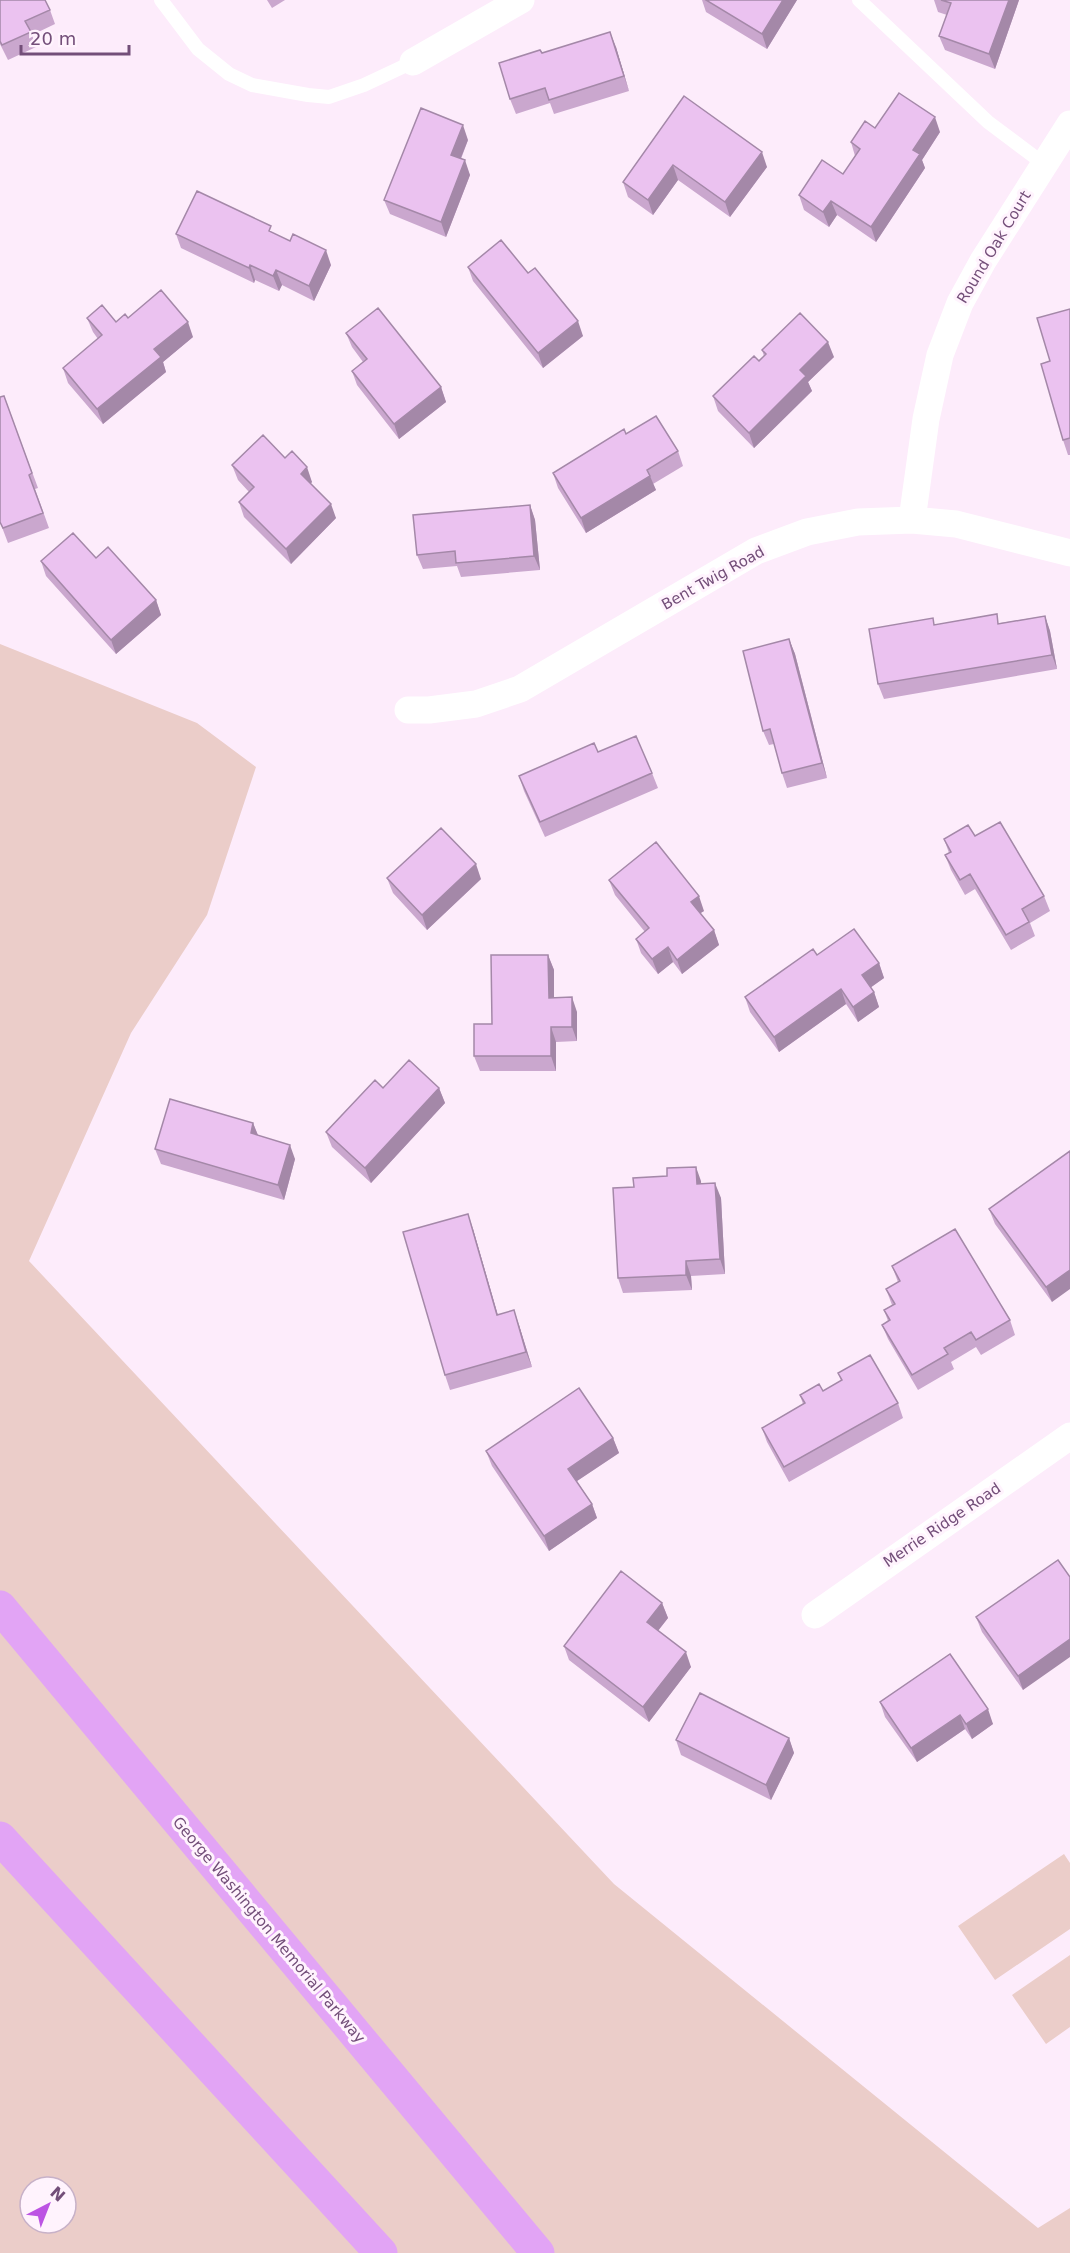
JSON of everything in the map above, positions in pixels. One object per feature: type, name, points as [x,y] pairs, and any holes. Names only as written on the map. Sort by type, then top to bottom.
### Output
[{"type":"highway","name":"George Washington Memorial Parkway","points":[[0,1607],[538,2253]]},
{"type":"highway","points":[[0,1838],[381,2253]]},
{"type":"street","points":[[413,62],[521,0]]},
{"type":"street","name":"Round Oak Court","points":[[912,520],[926,419],[940,355],[960,303],[983,261],[1070,124]]},
{"type":"street","name":"Bent Twig Road","points":[[408,710],[429,710],[476,704],[520,689],[746,557],[807,532],[858,522],[912,520],[956,524],[1070,553]]},
{"type":"street","name":"Merrie Ridge Road","points":[[815,1614],[1070,1436]]},
{"type":"lane","points":[[161,0],[198,49],[229,74],[252,85],[308,95],[329,96],[364,86],[413,62]]},
{"type":"lane","points":[[859,0],[988,122],[1044,164]]},
{"type":"shaded area","points":[[0,644],[197,723],[256,767],[207,915],[131,1033],[29,1261],[614,1884],[1038,2228],[1070,2208],[1070,2253],[0,2253]]},
{"type":"shaded area","points":[[1064,1854],[1070,1863],[1070,1929],[995,1980],[958,1926]]},
{"type":"shaded area","points":[[1070,1955],[1070,2027],[1046,2044],[1012,1995]]},
{"type":"building","points":[[0,0],[45,0],[50,10],[25,21],[31,32],[2,45],[0,41]]},
{"type":"building","points":[[706,0],[783,0],[762,34]]},
{"type":"building","points":[[941,0],[1009,0],[989,54],[939,36],[951,3]]},
{"type":"building","points":[[610,32],[624,76],[549,100],[545,88],[510,99],[499,63],[540,50],[542,53]]},
{"type":"building","points":[[899,93],[935,117],[913,150],[920,154],[871,227],[831,201],[823,212],[799,195],[822,160],[843,174],[860,149],[851,142],[865,121],[875,128]]},
{"type":"building","points":[[684,96],[762,152],[725,202],[673,165],[648,200],[623,182]]},
{"type":"building","points":[[421,108],[463,125],[451,155],[465,160],[441,222],[384,200]]},
{"type":"building","points":[[197,191],[271,226],[269,231],[290,241],[293,234],[326,250],[309,286],[276,270],[273,276],[250,265],[249,268],[176,234]]},
{"type":"building","points":[[501,240],[528,273],[535,268],[578,321],[538,353],[468,267]]},
{"type":"building","points":[[161,290],[188,322],[154,349],[161,357],[97,409],[63,368],[102,335],[87,318],[102,305],[116,322],[125,314],[128,318]]},
{"type":"building","points":[[378,308],[441,387],[394,424],[352,371],[367,359],[346,333]]},
{"type":"building","points":[[1070,309],[1070,438],[1063,440],[1041,364],[1050,361],[1037,318]]},
{"type":"building","points":[[800,313],[828,342],[800,370],[806,376],[749,433],[713,396],[754,356],[759,361],[766,354],[762,350]]},
{"type":"building","points":[[4,396],[32,473],[29,475],[43,513],[3,528],[0,522],[0,397]]},
{"type":"building","points":[[656,416],[678,451],[647,470],[650,476],[581,518],[553,473],[624,429],[626,434]]},
{"type":"building","points":[[263,435],[285,458],[292,451],[307,467],[301,474],[331,504],[286,549],[239,502],[254,487],[232,465]]},
{"type":"building","points":[[530,505],[534,556],[456,563],[455,551],[417,555],[413,515]]},
{"type":"building","points":[[73,533],[96,558],[108,547],[156,600],[111,640],[41,561]]},
{"type":"building","points":[[997,614],[998,624],[1045,616],[1052,655],[878,684],[869,629],[933,618],[934,625]]},
{"type":"building","points":[[789,639],[822,763],[782,773],[770,729],[763,731],[743,651]]},
{"type":"building","points":[[636,736],[652,773],[540,822],[519,776],[594,743],[598,752]]},
{"type":"building","points":[[1000,822],[1044,896],[1022,909],[1029,922],[1006,935],[970,874],[960,880],[945,855],[951,852],[944,839],[968,825],[975,836]]},
{"type":"building","points":[[441,828],[476,864],[422,915],[387,878]]},
{"type":"building","points":[[656,842],[699,896],[691,902],[714,930],[677,960],[668,947],[652,959],[636,939],[649,928],[609,880]]},
{"type":"building","points":[[854,929],[879,963],[862,975],[874,992],[853,1007],[841,989],[774,1037],[745,997],[813,949],[817,955]]},
{"type":"building","points":[[491,955],[548,955],[549,998],[572,997],[572,1027],[551,1027],[551,1056],[474,1056],[474,1024],[492,1024]]},
{"type":"building","points":[[409,1060],[439,1088],[365,1168],[326,1132],[375,1080],[383,1088]]},
{"type":"building","points":[[170,1099],[253,1123],[251,1133],[290,1145],[278,1185],[155,1149]]},
{"type":"building","points":[[1070,1151],[1070,1270],[1046,1287],[989,1209]]},
{"type":"building","points":[[696,1167],[697,1184],[715,1183],[720,1259],[686,1261],[686,1275],[618,1278],[613,1188],[634,1187],[633,1178],[667,1176],[667,1168]]},
{"type":"building","points":[[468,1214],[497,1315],[514,1310],[526,1352],[445,1375],[403,1232]]},
{"type":"building","points":[[955,1229],[1010,1320],[976,1340],[971,1332],[944,1348],[948,1354],[912,1375],[882,1325],[890,1320],[884,1310],[895,1304],[886,1289],[900,1281],[892,1266]]},
{"type":"building","points":[[870,1355],[898,1403],[784,1467],[762,1428],[805,1403],[800,1395],[819,1384],[823,1391],[842,1380],[838,1373]]},
{"type":"building","points":[[579,1388],[613,1438],[568,1469],[592,1504],[544,1536],[486,1451]]},
{"type":"building","points":[[1058,1560],[1070,1577],[1070,1639],[1018,1676],[976,1617]]},
{"type":"building","points":[[621,1571],[662,1603],[647,1622],[686,1652],[643,1707],[564,1646]]},
{"type":"building","points":[[950,1654],[988,1709],[966,1724],[960,1715],[911,1748],[880,1702]]},
{"type":"building","points":[[700,1693],[789,1738],[766,1785],[676,1740]]}]
